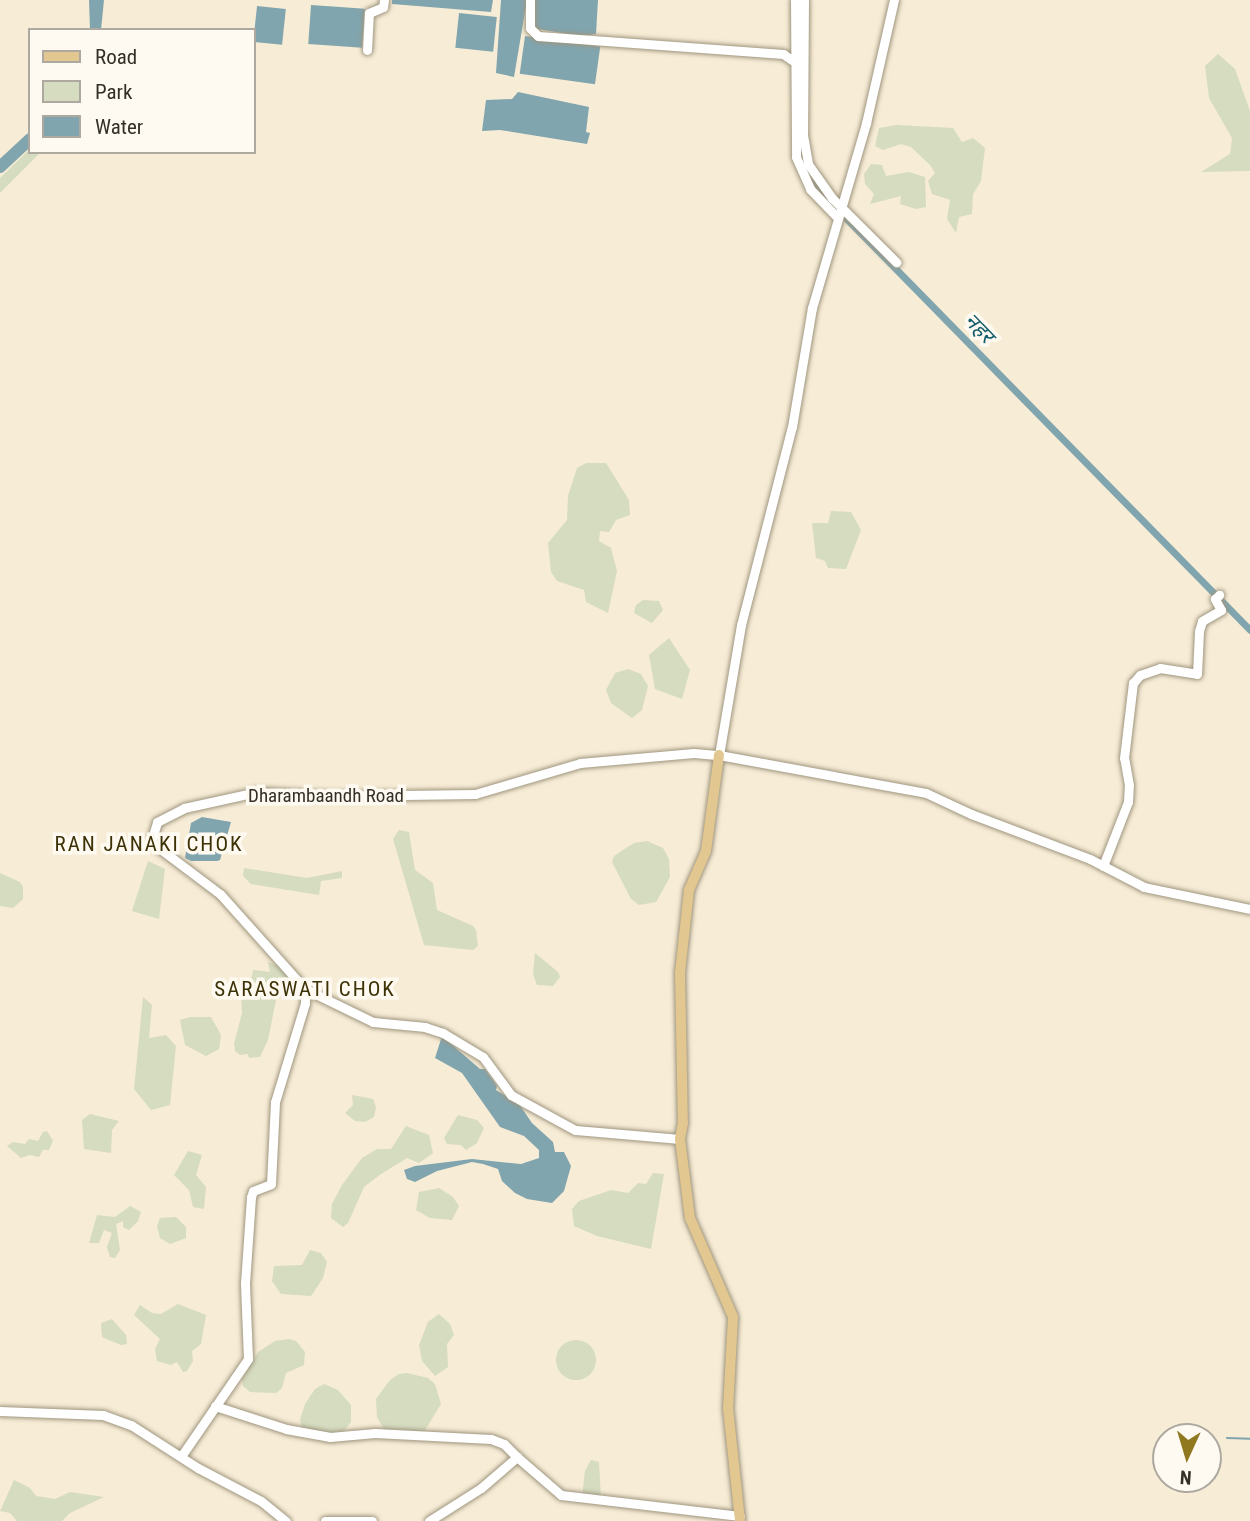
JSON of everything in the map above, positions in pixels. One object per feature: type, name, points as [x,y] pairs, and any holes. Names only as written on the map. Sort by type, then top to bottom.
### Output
[{"type":"main road","points":[[719,755],[706,851],[689,890],[684,932],[680,973],[683,1123],[680,1139],[690,1218],[733,1317],[728,1408],[740,1518]]},
{"type":"street","points":[[368,50],[369,13],[383,7],[384,0]]},
{"type":"street","points":[[530,0],[530,28],[538,36],[783,54],[795,62]]},
{"type":"street","points":[[795,0],[796,157],[810,189],[896,262]]},
{"type":"street","points":[[804,0],[805,154],[816,178],[838,213]]},
{"type":"street","points":[[894,0],[866,123],[812,308],[792,428],[741,625],[719,755],[926,793],[1103,866],[1144,887],[1250,909]]},
{"type":"street","points":[[1103,866],[1128,802],[1129,785],[1124,758],[1133,683],[1140,675],[1160,668],[1198,674],[1199,631],[1202,621],[1221,610],[1217,597]]},
{"type":"street","name":"Dharambaandh Road","points":[[680,1139],[575,1130],[511,1095],[483,1057],[443,1033],[425,1027],[373,1023],[304,989],[220,894],[151,842],[159,819],[184,808],[257,792],[344,796],[475,794],[580,763],[694,754],[719,755]]},
{"type":"street","points":[[182,1455],[248,1359],[245,1283],[251,1197],[253,1191],[271,1184],[275,1101],[305,1003],[304,989]]},
{"type":"street","points":[[215,1406],[286,1429],[330,1437],[375,1433],[491,1439],[504,1444],[561,1494],[740,1518]]},
{"type":"street","points":[[0,1411],[103,1415],[131,1425],[182,1455],[198,1468],[261,1501],[286,1521]]},
{"type":"street","points":[[429,1521],[481,1488],[517,1457]]},
{"type":"street","points":[[325,1521],[372,1521]]},
{"type":"green space","points":[[1218,54],[1235,69],[1250,111],[1250,171],[1201,172],[1230,154],[1232,138],[1209,98],[1205,66]]},
{"type":"green space","points":[[896,125],[953,128],[962,142],[973,138],[985,148],[981,181],[973,194],[972,214],[959,217],[956,233],[947,219],[950,200],[932,194],[928,181],[935,173],[930,165],[911,147],[901,144],[883,150],[875,146],[879,128]]},
{"type":"green space","points":[[28,151],[28,154],[39,154],[0,193],[0,178]]},
{"type":"green space","points":[[871,164],[882,165],[886,176],[909,172],[925,177],[926,207],[916,209],[900,204],[901,196],[870,204],[874,194],[865,184],[864,174]]},
{"type":"green space","points":[[586,463],[606,463],[629,500],[630,515],[616,520],[609,532],[600,531],[599,541],[611,548],[617,571],[608,613],[586,602],[584,590],[557,581],[551,572],[548,543],[567,520],[568,496],[577,468]]},
{"type":"green space","points":[[831,511],[851,512],[861,530],[846,569],[828,568],[825,561],[816,558],[812,523],[828,523]]},
{"type":"green space","points":[[643,600],[659,601],[663,610],[652,623],[634,613],[636,605]]},
{"type":"green space","points":[[669,638],[690,670],[682,699],[655,689],[649,655]]},
{"type":"green space","points":[[628,669],[641,674],[648,686],[642,710],[632,718],[611,703],[606,690],[615,673]]},
{"type":"green space","points":[[399,830],[409,832],[415,870],[433,883],[437,910],[473,926],[476,930],[478,946],[473,950],[424,945],[393,839]]},
{"type":"green space","points":[[647,841],[663,848],[669,859],[670,877],[656,902],[639,905],[631,899],[612,862],[614,856],[634,843]]},
{"type":"green space","points":[[148,861],[165,869],[159,919],[132,911]]},
{"type":"green space","points":[[244,868],[307,878],[342,871],[342,878],[321,881],[319,895],[251,884],[243,876]]},
{"type":"green space","points":[[0,873],[20,882],[23,887],[23,899],[13,908],[0,906]]},
{"type":"green space","points":[[535,953],[558,972],[560,977],[553,986],[537,985],[533,974]]},
{"type":"green space","points":[[268,962],[281,967],[293,979],[286,990],[277,995],[268,1040],[260,1057],[249,1058],[248,1054],[240,1055],[235,1051],[234,1044],[242,1013],[241,994],[250,987],[253,970],[270,972]]},
{"type":"green space","points":[[143,997],[152,1005],[149,1038],[166,1035],[176,1046],[170,1105],[151,1110],[134,1089]]},
{"type":"green space","points":[[211,1017],[221,1035],[219,1049],[206,1056],[185,1045],[180,1020]]},
{"type":"green space","points":[[352,1095],[373,1099],[376,1107],[374,1117],[365,1122],[355,1121],[345,1113],[353,1105]]},
{"type":"green space","points":[[90,1114],[119,1121],[112,1130],[111,1153],[84,1149],[82,1120]]},
{"type":"green space","points":[[458,1115],[477,1120],[484,1128],[477,1143],[466,1150],[461,1145],[447,1144],[444,1138]]},
{"type":"green space","points":[[406,1126],[429,1135],[433,1153],[419,1163],[407,1158],[364,1187],[348,1223],[343,1227],[331,1218],[332,1204],[342,1185],[362,1158],[377,1149],[391,1149]]},
{"type":"green space","points":[[47,1131],[53,1141],[49,1150],[43,1150],[39,1157],[30,1155],[21,1158],[7,1146],[13,1142],[25,1144],[29,1139],[38,1141],[43,1132]]},
{"type":"green space","points":[[188,1151],[202,1155],[196,1175],[206,1187],[204,1209],[193,1207],[189,1190],[174,1175]]},
{"type":"green space","points":[[653,1173],[664,1174],[651,1249],[597,1236],[574,1226],[572,1209],[579,1201],[611,1190],[628,1193],[638,1183],[646,1184]]},
{"type":"green space","points":[[439,1188],[453,1197],[459,1206],[452,1220],[430,1218],[416,1210],[419,1192]]},
{"type":"green space","points":[[130,1206],[141,1212],[138,1221],[129,1230],[123,1227],[123,1221],[116,1224],[120,1250],[115,1258],[110,1257],[107,1247],[112,1233],[104,1230],[99,1243],[89,1243],[97,1215],[115,1217]]},
{"type":"green space","points":[[176,1217],[186,1227],[186,1238],[170,1244],[160,1238],[157,1226],[160,1218]]},
{"type":"green space","points":[[310,1250],[321,1253],[327,1262],[323,1278],[311,1296],[281,1294],[272,1281],[274,1266],[302,1265]]},
{"type":"green space","points":[[178,1304],[206,1315],[201,1344],[192,1351],[193,1361],[187,1371],[183,1372],[177,1362],[171,1365],[157,1361],[155,1349],[160,1339],[134,1315],[140,1305],[152,1313],[161,1314]]},
{"type":"green space","points":[[439,1314],[450,1324],[454,1335],[447,1344],[448,1367],[435,1376],[422,1361],[419,1345],[428,1322]]},
{"type":"green space","points":[[112,1319],[126,1335],[127,1344],[121,1345],[102,1337],[101,1323]]},
{"type":"green space","points":[[576,1340],[590,1346],[596,1360],[590,1374],[576,1380],[562,1374],[556,1360],[562,1346]]},
{"type":"green space","points":[[275,1341],[296,1341],[305,1352],[304,1365],[286,1373],[282,1388],[276,1393],[250,1392],[243,1386],[242,1379],[258,1352]]},
{"type":"green space","points":[[399,1374],[428,1378],[435,1384],[441,1404],[424,1432],[385,1431],[377,1417],[376,1399],[390,1380]]},
{"type":"green space","points":[[324,1384],[338,1390],[351,1405],[351,1422],[343,1432],[334,1434],[302,1428],[300,1420],[305,1404],[315,1389]]},
{"type":"green space","points":[[591,1460],[599,1462],[601,1498],[582,1497],[585,1471]]},
{"type":"green space","points":[[14,1480],[30,1488],[36,1496],[55,1499],[70,1492],[104,1497],[70,1513],[62,1521],[17,1521],[10,1513],[0,1511]]},
{"type":"water","points":[[89,0],[104,0],[101,28],[90,28]]},
{"type":"water","points":[[392,0],[493,0],[491,12],[392,4]]},
{"type":"water","points":[[501,0],[527,0],[514,77],[496,73]]},
{"type":"water","points":[[533,0],[598,0],[596,34],[581,36],[537,29],[533,24]]},
{"type":"water","points":[[311,5],[365,9],[362,48],[308,44]]},
{"type":"water","points":[[257,6],[286,9],[282,45],[256,42]]},
{"type":"water","points":[[459,13],[497,17],[493,52],[455,48]]},
{"type":"water","points":[[525,36],[600,47],[595,84],[520,74]]},
{"type":"water","points":[[518,92],[589,107],[586,132],[590,133],[587,144],[500,130],[482,131],[486,100],[512,99]]},
{"type":"water","points":[[202,817],[231,822],[220,860],[191,861],[185,858],[191,823]]},
{"type":"water","points":[[442,1036],[480,1069],[485,1069],[497,1086],[496,1090],[519,1104],[532,1123],[553,1142],[555,1152],[564,1152],[571,1166],[564,1191],[552,1203],[527,1199],[515,1193],[502,1181],[498,1169],[472,1162],[437,1171],[415,1182],[407,1179],[404,1170],[415,1166],[472,1159],[521,1164],[539,1158],[539,1150],[524,1136],[500,1127],[462,1073],[435,1058]]},
{"type":"waterway","points":[[0,167],[28,141]]},
{"type":"waterway","name":"नहर","points":[[806,170],[831,202]]},
{"type":"waterway","name":"नहर","points":[[841,213],[1250,630]]},
{"type":"waterway","points":[[1227,1438],[1250,1439]]},
{"type":"district","name":"RAN JANAKI CHOK","points":[[149,844]]},
{"type":"district","name":"SARASWATI CHOK","points":[[305,989]]}]
